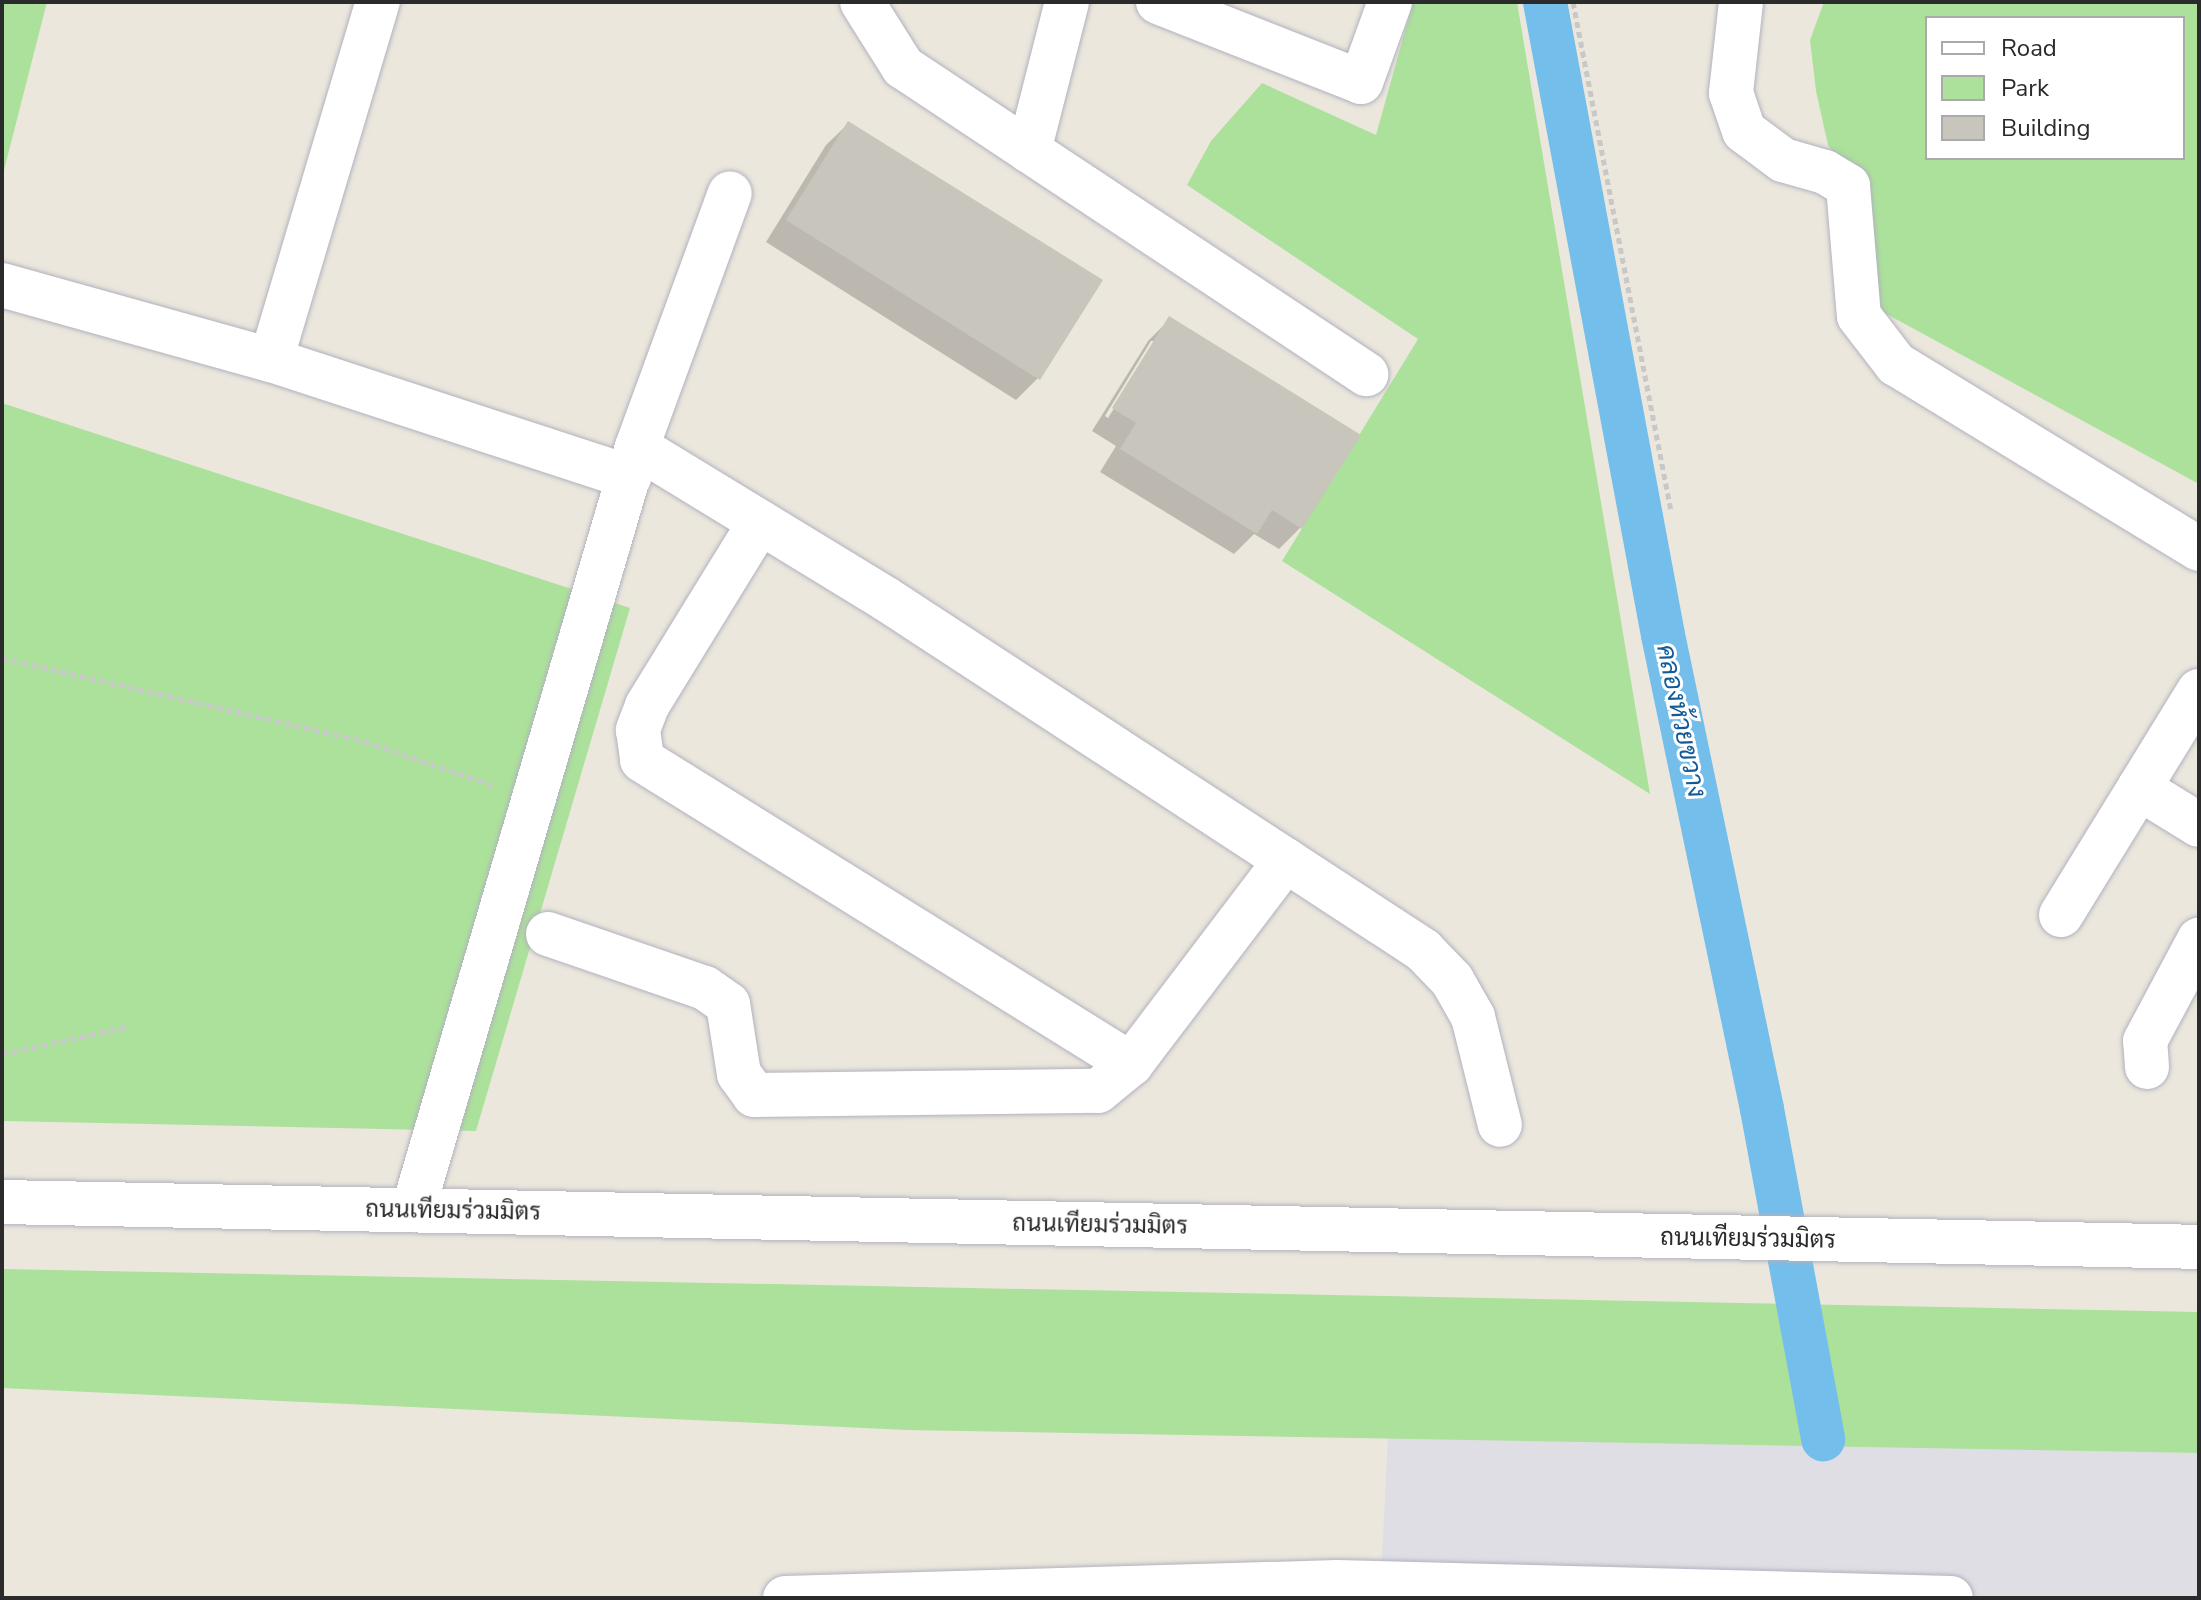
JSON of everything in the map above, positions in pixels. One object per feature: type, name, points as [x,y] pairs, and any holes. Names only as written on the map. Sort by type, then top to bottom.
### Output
[{"type":"street","points":[[271,360],[378,2]]},
{"type":"street","points":[[862,2],[903,67],[1366,374]]},
{"type":"street","points":[[1029,151],[1067,2]]},
{"type":"street","points":[[1158,2],[1361,82],[1390,2]]},
{"type":"street","points":[[1741,2],[1731,93],[1744,131],[1783,160],[1825,172],[1848,186],[1854,210],[1859,316],[1896,364],[2199,549]]},
{"type":"street","points":[[413,1210],[633,462],[730,193]]},
{"type":"street","points":[[2,285],[633,462],[760,522],[1423,950],[1452,980],[1473,1017],[1500,1125]]},
{"type":"street","points":[[760,522],[647,706],[638,730],[642,760],[1131,1064]]},
{"type":"street","points":[[2061,915],[2199,691]]},
{"type":"street","points":[[2139,788],[2199,825]]},
{"type":"street","points":[[548,934],[705,988],[728,1004],[739,1074],[754,1095],[1098,1091],[1131,1064],[1286,860]]},
{"type":"street","points":[[2147,1067],[2145,1041],[2199,940]]},
{"type":"street","name":"ถนนเทียมร่วมมิตร","points":[[2,1202],[2199,1247]]},
{"type":"street","points":[[785,1598],[1337,1582],[1951,1598]]},
{"type":"path","points":[[1573,2],[1671,511]]},
{"type":"path","points":[[2,658],[364,741],[534,800]]},
{"type":"path","points":[[2,1054],[126,1027]]},
{"type":"shaded area","points":[[1388,1436],[2199,1453],[2199,1598],[1380,1598]]},
{"type":"green space","points":[[2,2],[47,2],[2,178]]},
{"type":"green space","points":[[1413,2],[1517,2],[1650,794],[1282,561],[1418,339],[1187,185],[1211,141],[1262,83],[1376,135]]},
{"type":"green space","points":[[1824,2],[2199,2],[2199,484],[1881,311],[1869,201],[1828,145],[1816,91],[1810,40]]},
{"type":"green space","points":[[2,403],[630,608],[476,1131],[2,1121]]},
{"type":"green space","points":[[2,1269],[2199,1312],[2199,1453],[907,1430],[2,1388]]},
{"type":"building","points":[[848,121],[1103,280],[1040,380],[786,220]]},
{"type":"building","points":[[1169,316],[1361,435],[1302,529],[1272,510],[1257,534],[1120,449],[1136,423],[1112,408]]},
{"type":"waterway","name":"คลองห้วยขวาง","points":[[1545,2],[1663,635],[1762,1109],[1823,1439]]}]
